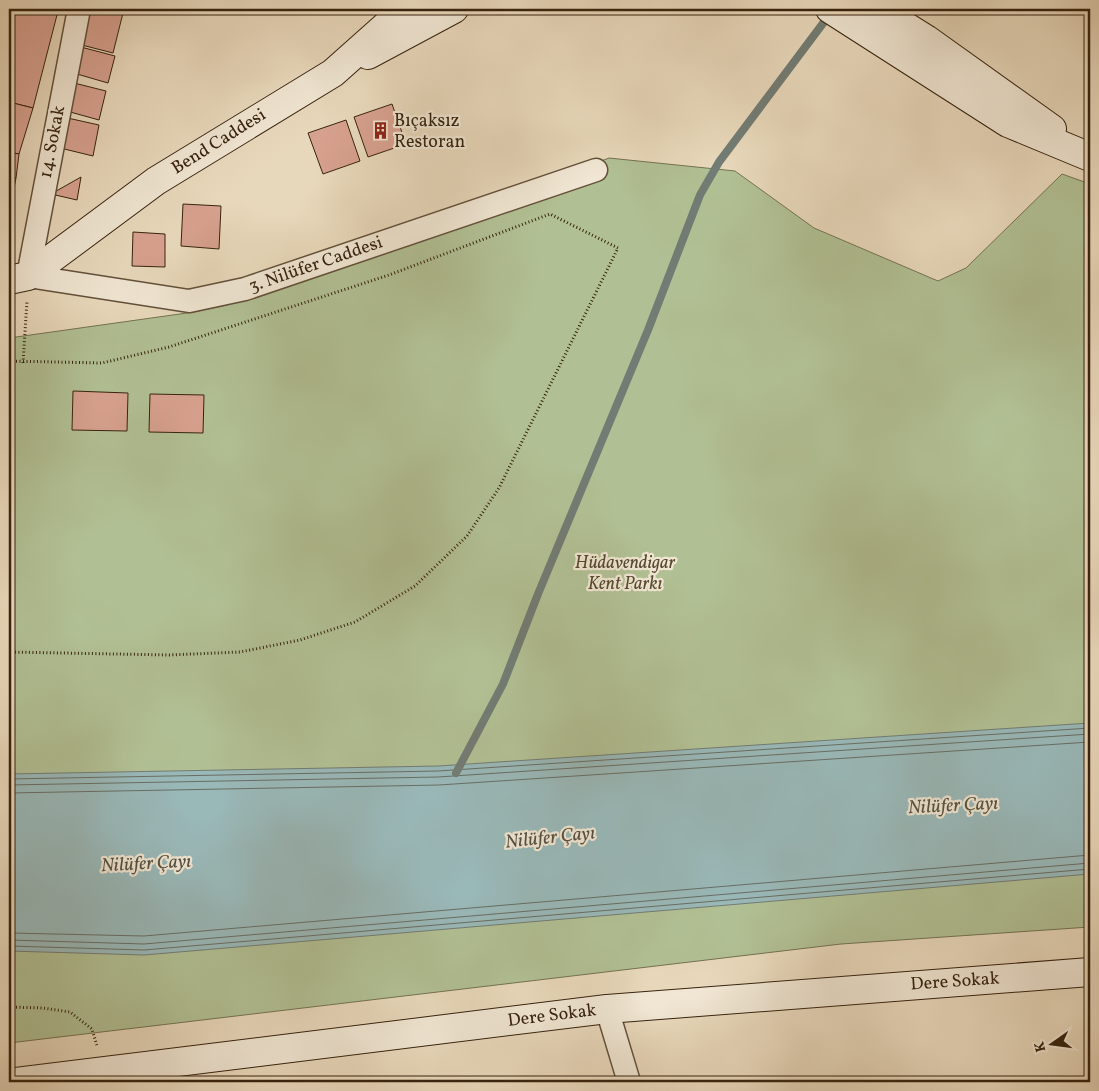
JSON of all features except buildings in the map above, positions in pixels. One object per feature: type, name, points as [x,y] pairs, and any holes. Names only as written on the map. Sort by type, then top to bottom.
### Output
[{"type":"main road","name":"Bend Caddesi","points":[[15,274],[156,181],[333,72],[388,24],[409,9]]},
{"type":"main road","points":[[333,72],[454,9]]},
{"type":"main road","points":[[830,9],[1008,123],[1090,156]]},
{"type":"main road","points":[[878,9],[926,39],[1090,156]]},
{"type":"main road","name":"Dere Sokak","points":[[16,1082],[87,1076],[607,1009],[1090,972]]},
{"type":"street","name":"14. Sokak","points":[[15,274],[79,9]]},
{"type":"street","name":"3. Nilüfer Caddesi","points":[[15,274],[189,301],[245,289],[596,170]]},
{"type":"street","points":[[607,1009],[628,1082]]},
{"type":"path","points":[[9,362],[102,363],[169,347],[388,275],[550,214],[618,248],[499,488],[467,536],[415,586],[355,622],[300,640],[240,652],[169,655],[9,652]]},
{"type":"path","points":[[15,274],[23,363]]},
{"type":"path","points":[[9,1007],[43,1008],[70,1012],[92,1029],[87,1076]]},
{"type":"green space","name":"Hüdavendigar Kent Parkı","points":[[609,158],[735,171],[814,228],[938,281],[966,268],[1062,174],[1090,184],[1090,927],[841,944],[9,1043],[9,338],[194,312],[227,305]]},
{"type":"water","name":"Nilüfer Çayı","points":[[1090,723],[1090,874],[144,955],[9,951],[9,774],[438,766]]},
{"type":"waterway","points":[[456,773],[503,684],[538,594],[648,330],[700,195],[719,162],[830,14]]},
{"type":"place","name":"Bıçaksız Restoran","points":[[380,131]]}]
